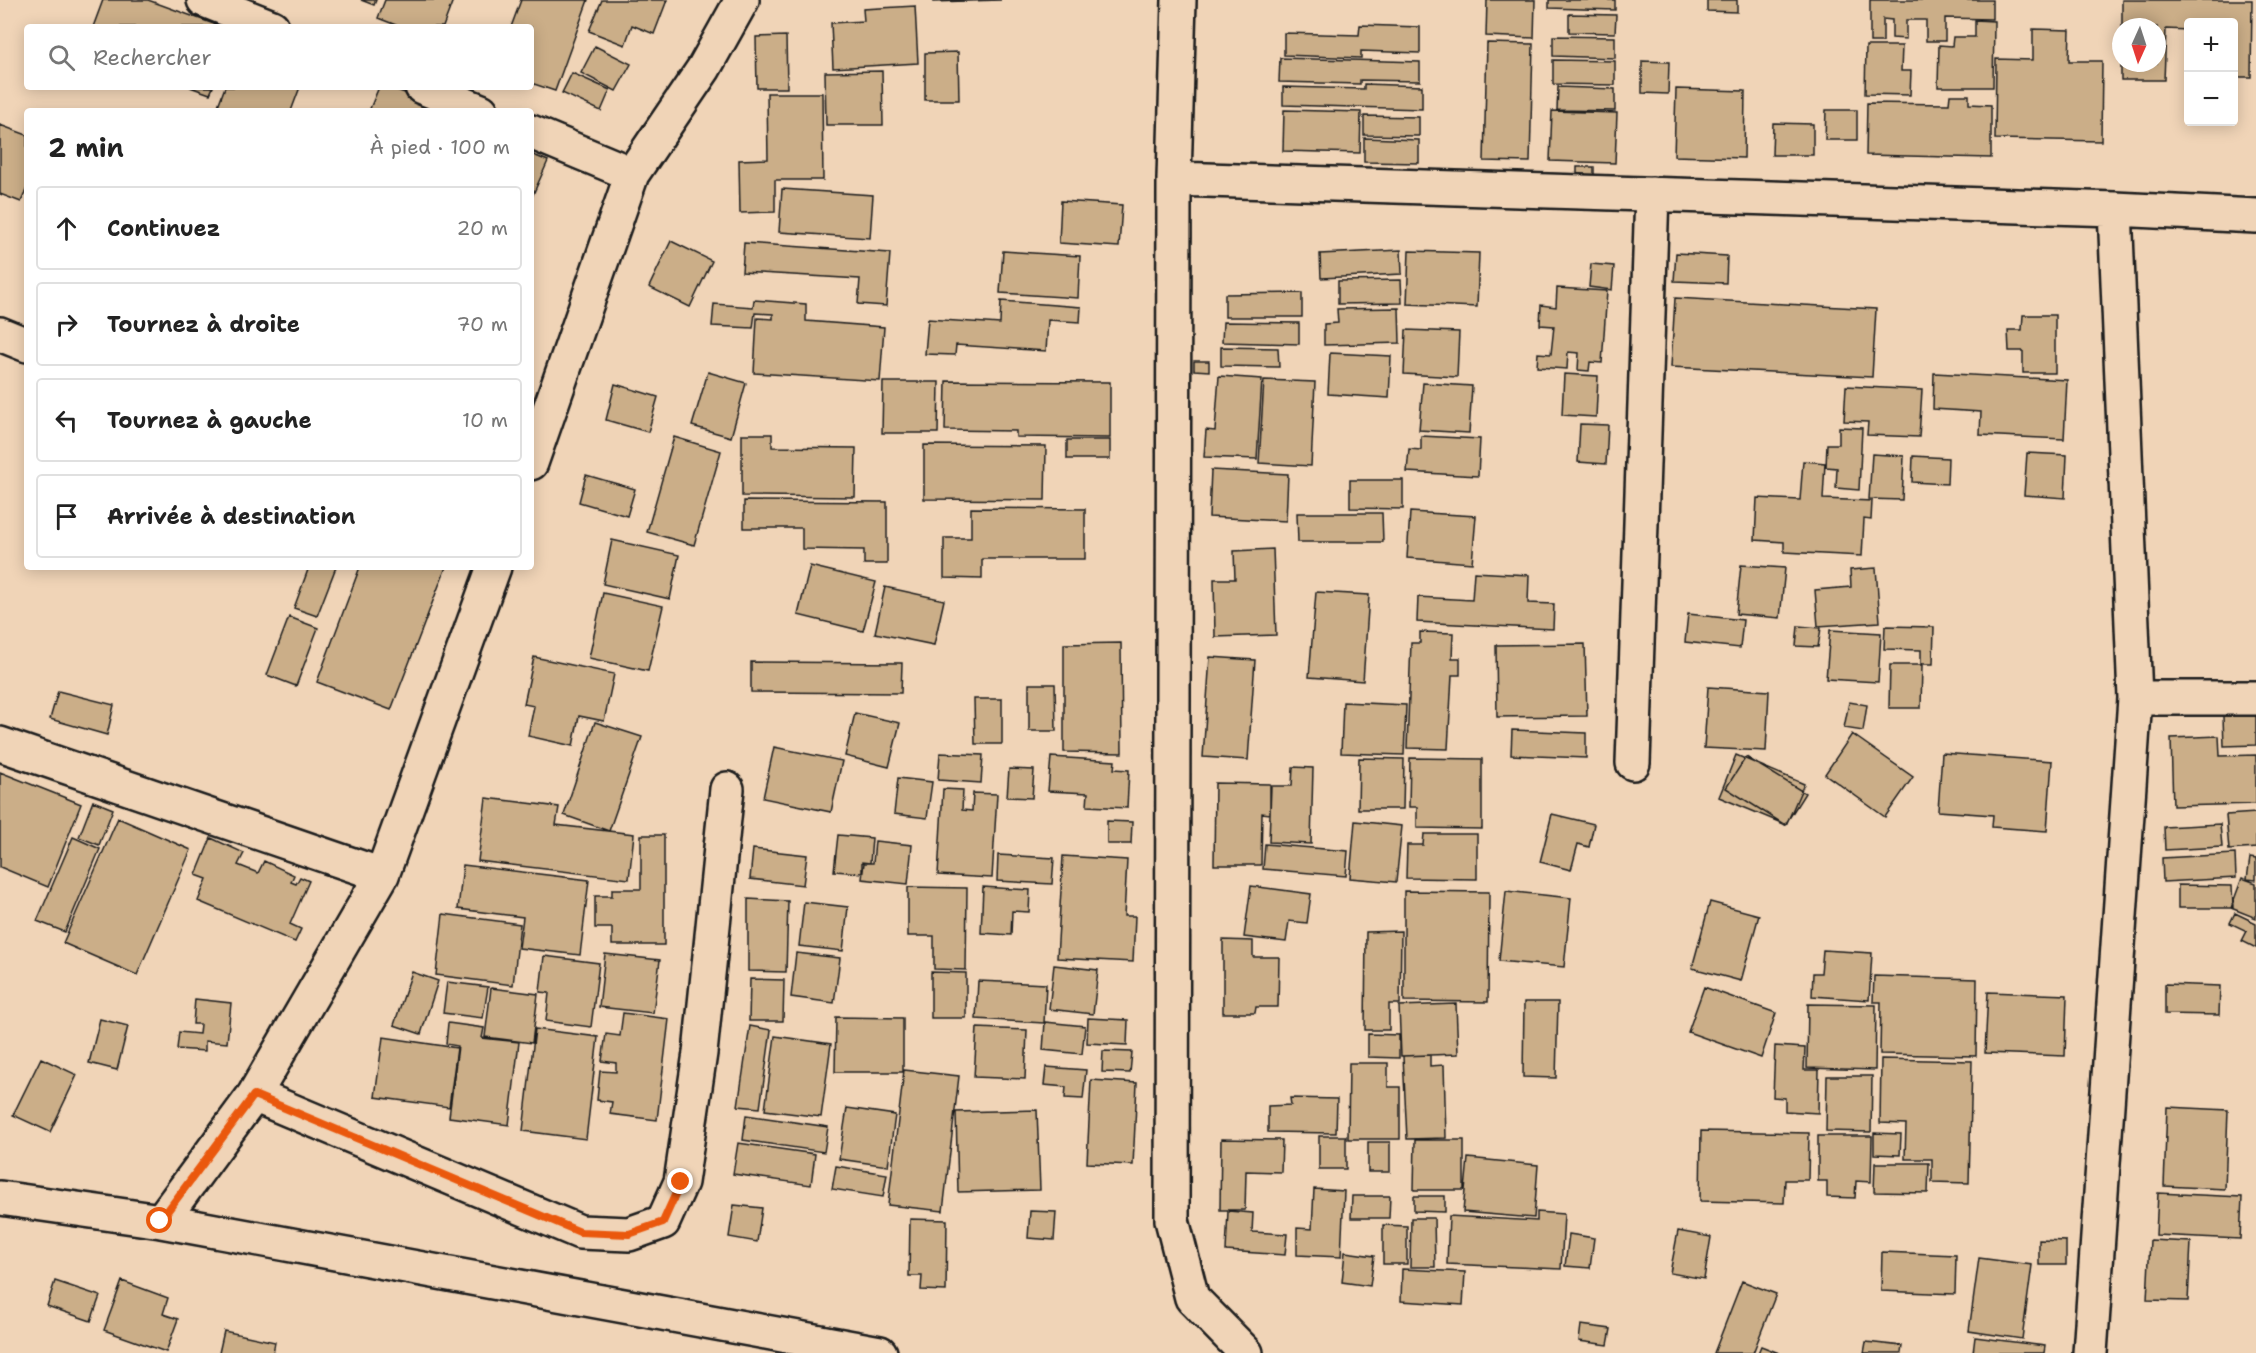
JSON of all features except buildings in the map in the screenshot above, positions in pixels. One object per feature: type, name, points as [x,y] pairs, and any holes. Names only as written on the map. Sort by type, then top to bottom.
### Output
[{"type":"street","points":[[204,0],[264,24]]},
{"type":"street","points":[[534,454],[633,174],[704,68],[742,0]]},
{"type":"street","points":[[1179,0],[1174,179],[1172,1220],[1192,1298],[1246,1353]]},
{"type":"street","points":[[429,90],[474,108]]},
{"type":"street","points":[[534,133],[633,174]]},
{"type":"street","points":[[1174,179],[2115,209],[2256,216]]},
{"type":"street","points":[[1633,763],[1652,194]]},
{"type":"street","points":[[2090,1353],[2135,698],[2115,209]]},
{"type":"street","points":[[0,334],[24,344]]},
{"type":"street","points":[[160,1221],[254,1095],[382,875],[493,570]]},
{"type":"street","points":[[2135,698],[2256,698]]},
{"type":"street","points":[[0,744],[382,875]]},
{"type":"street","points":[[254,1095],[580,1232],[629,1234],[663,1222],[681,1182],[697,1076],[727,789]]},
{"type":"street","points":[[0,1198],[160,1221],[844,1349],[880,1353]]},
{"type":"route","points":[[160,1221],[254,1095],[580,1232],[629,1234],[663,1222],[681,1182]]}]
